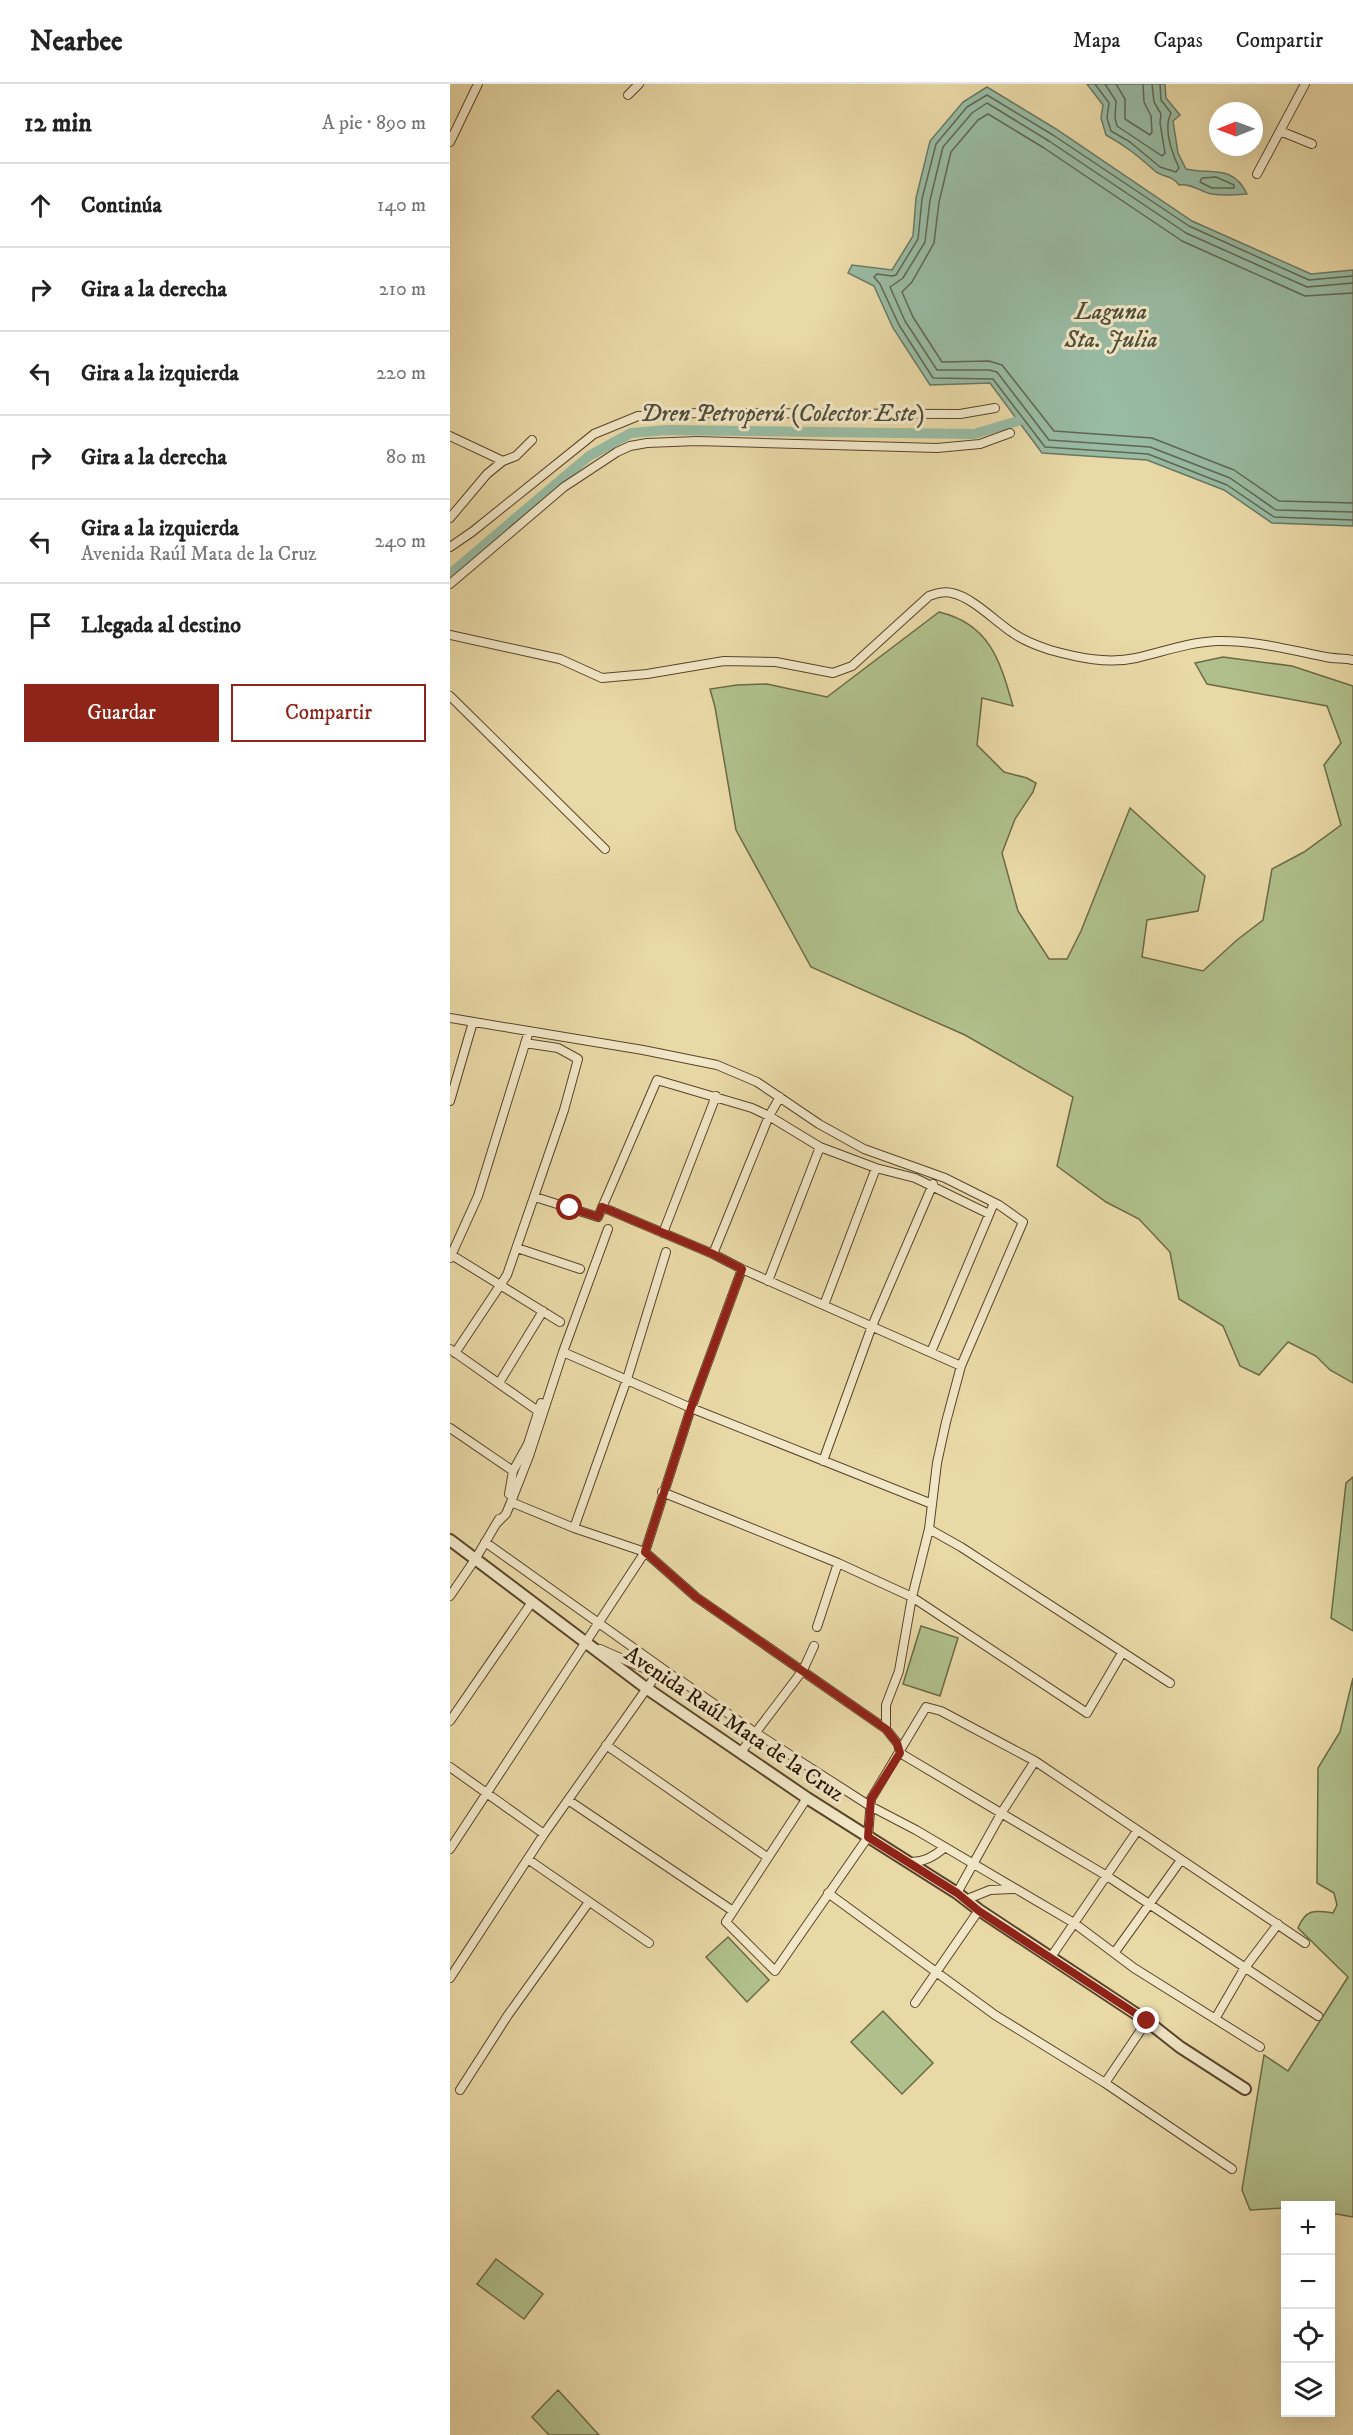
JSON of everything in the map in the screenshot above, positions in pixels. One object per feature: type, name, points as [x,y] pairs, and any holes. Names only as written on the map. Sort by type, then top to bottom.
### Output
[{"type":"street","points":[[450,142],[478,84]]},
{"type":"street","points":[[628,96],[639,84]]},
{"type":"street","points":[[1257,174],[1305,84]]},
{"type":"street","points":[[1280,131],[1312,144]]},
{"type":"street","points":[[450,547],[594,434],[638,416],[699,413],[960,414],[994,408]]},
{"type":"street","points":[[450,584],[564,487],[630,446],[665,441],[697,441],[937,448],[980,444],[1010,433]]},
{"type":"street","points":[[450,436],[503,461]]},
{"type":"street","points":[[450,518],[473,489],[503,461],[516,456],[532,440]]},
{"type":"street","points":[[450,635],[560,659],[602,678],[647,674],[724,661],[776,662],[833,673],[852,666],[930,596],[945,592],[966,599],[1028,642],[1049,650],[1091,660],[1112,661],[1135,658],[1197,643],[1224,641],[1260,644],[1329,658],[1353,660]]},
{"type":"street","points":[[450,696],[605,849]]},
{"type":"street","points":[[450,1018],[717,1065],[758,1082],[819,1124],[864,1149],[937,1175],[994,1203],[1023,1222],[961,1366],[939,1453],[933,1504],[912,1597],[899,1671],[886,1705],[886,1729]]},
{"type":"street","points":[[450,1101],[473,1022]]},
{"type":"street","points":[[529,1031],[478,1196],[451,1256],[560,1322]]},
{"type":"street","points":[[450,1596],[497,1523],[512,1488],[513,1471],[528,1444],[539,1407],[453,1351],[501,1286],[535,1197],[578,1059],[558,1048],[525,1043]]},
{"type":"street","points":[[535,1197],[598,1217],[657,1080],[716,1096],[769,1116],[820,1147],[876,1168],[915,1178],[989,1214]]},
{"type":"street","points":[[663,1233],[716,1096]]},
{"type":"street","points":[[713,1254],[769,1116],[780,1097]]},
{"type":"street","points":[[768,1281],[820,1147]]},
{"type":"street","points":[[824,1305],[876,1168]]},
{"type":"street","points":[[823,1461],[872,1326],[937,1175]]},
{"type":"street","points":[[931,1352],[994,1203]]},
{"type":"street","points":[[602,1207],[713,1254],[768,1281],[961,1366]]},
{"type":"street","points":[[497,1523],[506,1514],[529,1456],[563,1352],[608,1229]]},
{"type":"street","points":[[517,1248],[580,1269]]},
{"type":"street","points":[[574,1528],[627,1379],[666,1252]]},
{"type":"street","points":[[450,1849],[645,1552],[691,1408],[742,1269]]},
{"type":"street","points":[[499,1383],[543,1311]]},
{"type":"street","points":[[563,1352],[691,1408],[933,1504]]},
{"type":"street","points":[[450,1428],[513,1471]]},
{"type":"street","points":[[663,1492],[838,1563],[912,1597],[1087,1713],[1122,1653]]},
{"type":"street","points":[[511,1502],[574,1528],[645,1552],[696,1597],[886,1729],[897,1743],[900,1753],[1107,1876],[1318,2016]]},
{"type":"street","points":[[928,1529],[961,1547],[1170,1683]]},
{"type":"street","name":"Avenida Raúl Mata de la Cruz","points":[[450,1540],[646,1688],[807,1798],[1147,2021],[1180,2047],[1245,2089]]},
{"type":"street","points":[[485,1542],[756,1733],[870,1806],[1074,1923],[1134,1968],[1260,2047]]},
{"type":"street","points":[[817,1628],[838,1563]]},
{"type":"street","points":[[450,1721],[532,1602]]},
{"type":"street","points":[[584,1643],[657,1674],[677,1678]]},
{"type":"street","points":[[741,1752],[803,1670],[814,1647]]},
{"type":"street","points":[[450,1978],[544,1834],[657,1674]]},
{"type":"street","points":[[807,1798],[726,1922],[775,1971],[868,1837],[871,1799],[926,1707],[941,1711],[1035,1761],[1305,1943]]},
{"type":"street","points":[[606,1744],[767,1857]]},
{"type":"street","points":[[961,1897],[974,1864],[1002,1812],[1035,1761]]},
{"type":"street","points":[[450,1767],[544,1834]]},
{"type":"street","points":[[568,1800],[733,1911]]},
{"type":"street","points":[[1051,1957],[1137,1831]]},
{"type":"street","points":[[907,1862],[922,1861],[936,1855],[945,1847]]},
{"type":"street","points":[[529,1860],[649,1943]]},
{"type":"street","points":[[1115,1952],[1181,1860]]},
{"type":"street","points":[[961,1897],[1006,1888],[1017,1890]]},
{"type":"street","points":[[828,1893],[995,2015],[1105,2083],[1232,2169]]},
{"type":"street","points":[[460,2090],[508,2015],[589,1902]]},
{"type":"street","points":[[915,2003],[979,1911]]},
{"type":"street","points":[[1215,2019],[1244,1968],[1278,1924]]},
{"type":"street","points":[[1105,2083],[1147,2021]]},
{"type":"shaded area","points":[[939,612],[970,625],[981,635],[990,647],[1003,674],[1013,706],[982,698],[977,745],[1004,772],[1027,778],[1036,783],[1033,792],[1015,819],[1002,853],[1018,911],[1049,959],[1067,959],[1081,931],[1130,808],[1205,876],[1198,911],[1147,920],[1142,957],[1203,971],[1263,920],[1272,869],[1304,852],[1341,825],[1324,765],[1341,743],[1327,706],[1207,684],[1195,663],[1223,657],[1292,666],[1353,686],[1353,1383],[1330,1370],[1316,1356],[1288,1342],[1259,1375],[1240,1366],[1223,1326],[1179,1299],[1170,1252],[1139,1219],[1106,1202],[1057,1166],[1073,1097],[965,1035],[811,967],[736,830],[710,689],[767,684],[827,697]]},
{"type":"shaded area","points":[[1353,1477],[1353,1631],[1331,1618],[1346,1483]]},
{"type":"shaded area","points":[[921,1626],[958,1638],[940,1696],[903,1684]]},
{"type":"shaded area","points":[[1353,1678],[1353,2217],[1335,2214],[1335,2201],[1281,2201],[1281,2208],[1250,2210],[1242,2190],[1264,2055],[1288,2071],[1348,1977],[1298,1928],[1304,1917],[1311,1912],[1333,1913],[1337,1905],[1334,1893],[1317,1883],[1318,1768],[1340,1732]]},
{"type":"shaded area","points":[[728,1937],[769,1980],[747,2002],[706,1957]]},
{"type":"shaded area","points":[[883,2011],[933,2063],[902,2094],[851,2042]]},
{"type":"shaded area","points":[[496,2259],[543,2294],[524,2319],[477,2284]]},
{"type":"shaded area","points":[[558,2390],[599,2435],[549,2435],[532,2417]]},
{"type":"water","points":[[1087,84],[1165,84],[1166,98],[1180,115],[1173,121],[1178,153],[1186,169],[1228,174],[1235,178],[1247,194],[1212,194],[1188,185],[1179,185],[1173,179],[1158,173],[1126,147],[1106,135],[1101,118],[1103,105]]},
{"type":"water","name":"Laguna Sta. Julia","points":[[987,87],[1056,129],[1192,221],[1311,274],[1353,270],[1353,526],[1272,523],[1224,490],[1147,460],[1042,453],[990,383],[930,385],[893,328],[874,286],[848,273],[852,265],[892,270],[913,236],[916,198],[930,141],[963,102]]},
{"type":"waterway","name":"Dren Petroperú (Colector Este)","points":[[450,574],[589,456],[631,433],[667,430],[974,434],[1018,421]]},
{"type":"route","points":[[570,1208],[598,1217],[602,1207],[713,1254],[742,1269],[691,1408],[645,1552],[696,1597],[886,1729],[894,1738],[900,1753],[871,1799],[868,1837],[957,1893],[979,1911],[1147,2021]]}]
